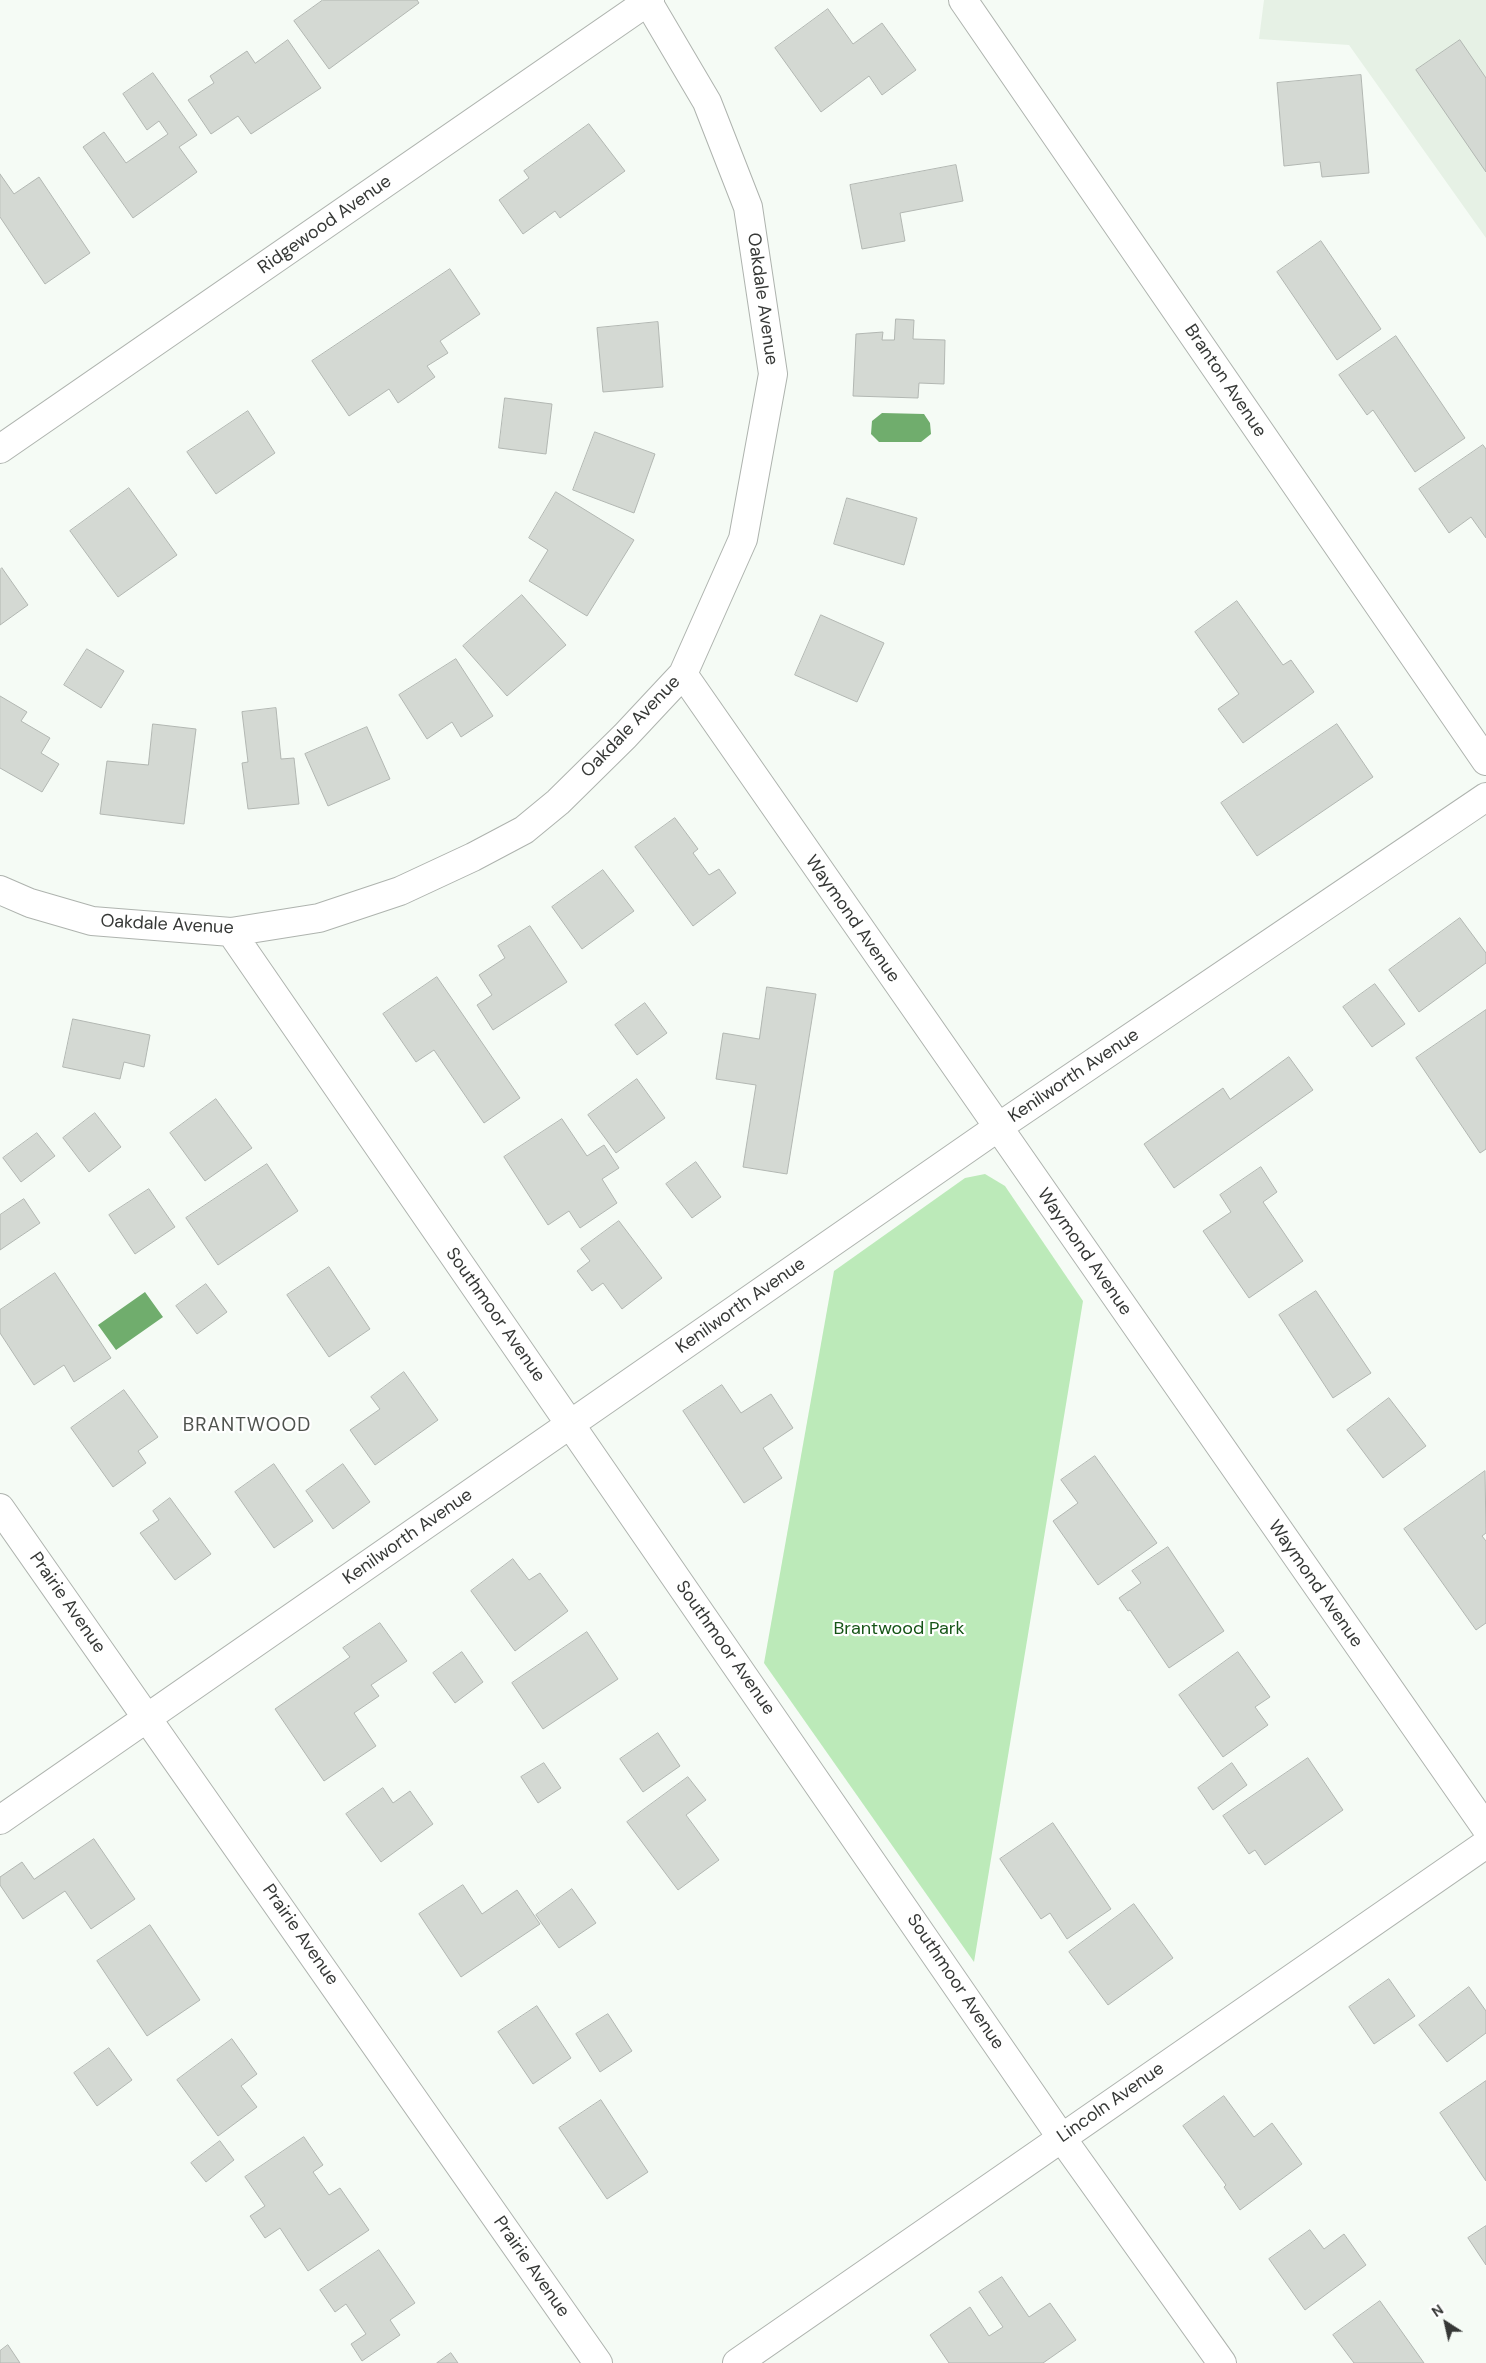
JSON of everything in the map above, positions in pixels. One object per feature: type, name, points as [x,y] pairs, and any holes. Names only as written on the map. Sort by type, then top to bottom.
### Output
[{"type":"street","name":"Branton Avenue","points":[[963,0],[1486,761]]},
{"type":"street","name":"Ridgewood Avenue","points":[[0,449],[649,1]]},
{"type":"street","name":"Oakdale Avenue","points":[[0,890],[30,903],[92,921],[231,932],[319,918],[400,891],[473,857],[524,830],[558,802],[625,736],[682,674],[743,539],[773,374],[748,207],[707,102],[649,1]]},
{"type":"street","name":"Waymond Avenue","points":[[682,674],[1486,1828]]},
{"type":"street","name":"Kenilworth Avenue","points":[[0,1820],[997,1128],[1486,797]]},
{"type":"street","name":"Southmoor Avenue","points":[[231,932],[1061,2137],[1222,2363]]},
{"type":"street","name":"Prairie Avenue","points":[[0,1508],[598,2363]]},
{"type":"street","name":"Lincoln Avenue","points":[[738,2363],[1061,2137],[1486,1844]]},
{"type":"shaded area","points":[[1264,0],[1486,0],[1486,238],[1349,45],[1259,39]]},
{"type":"shaded area","points":[[882,413],[924,414],[930,423],[931,434],[921,442],[879,442],[871,434],[872,421]]},
{"type":"shaded area","points":[[145,1292],[163,1317],[116,1350],[98,1325]]},
{"type":"green space","name":"Brantwood Park","points":[[985,1174],[1005,1186],[1083,1301],[974,1962],[764,1663],[834,1271],[965,1178]]},
{"type":"building","points":[[323,0],[417,0],[419,3],[329,69],[294,21]]},
{"type":"building","points":[[828,9],[853,44],[882,23],[916,70],[882,95],[869,76],[821,112],[775,48]]},
{"type":"building","points":[[288,40],[321,88],[251,134],[238,116],[211,134],[188,100],[214,83],[210,76],[247,51],[255,63]]},
{"type":"building","points":[[1460,40],[1486,78],[1486,172],[1416,70]]},
{"type":"building","points":[[153,73],[197,135],[179,147],[197,172],[133,218],[83,147],[104,132],[126,163],[168,134],[159,121],[147,130],[123,94]]},
{"type":"building","points":[[1361,75],[1369,173],[1322,177],[1320,162],[1284,166],[1277,83]]},
{"type":"building","points":[[589,124],[625,171],[560,218],[555,211],[523,234],[499,200],[529,178],[524,171]]},
{"type":"building","points":[[956,165],[963,201],[900,213],[905,241],[862,249],[850,185]]},
{"type":"building","points":[[0,174],[14,194],[39,177],[90,253],[45,284],[0,217]]},
{"type":"building","points":[[1321,241],[1381,329],[1337,360],[1277,272]]},
{"type":"building","points":[[450,269],[480,314],[440,341],[448,353],[427,366],[435,377],[398,403],[389,389],[349,416],[312,361]]},
{"type":"building","points":[[896,319],[914,320],[913,339],[945,340],[944,384],[919,383],[918,398],[853,396],[856,334],[883,332],[882,340],[894,340]]},
{"type":"building","points":[[658,322],[663,387],[603,392],[597,328]]},
{"type":"building","points":[[1396,336],[1465,438],[1415,472],[1373,410],[1367,415],[1339,375]]},
{"type":"building","points":[[505,398],[552,404],[546,454],[499,448]]},
{"type":"building","points":[[248,411],[275,453],[216,494],[187,452]]},
{"type":"building","points":[[595,432],[655,454],[634,513],[573,490]]},
{"type":"building","points":[[1483,445],[1486,449],[1486,538],[1471,517],[1449,533],[1419,489]]},
{"type":"building","points":[[129,488],[177,555],[118,597],[70,531]]},
{"type":"building","points":[[556,492],[634,540],[587,616],[529,581],[548,550],[529,538]]},
{"type":"building","points":[[847,498],[917,518],[904,565],[834,544]]},
{"type":"building","points":[[2,568],[28,605],[0,625],[0,570]]},
{"type":"building","points":[[522,595],[566,645],[507,696],[463,646]]},
{"type":"building","points":[[1237,601],[1283,665],[1291,660],[1314,692],[1243,743],[1218,709],[1239,694],[1195,632]]},
{"type":"building","points":[[821,615],[884,643],[857,702],[795,675]]},
{"type":"building","points":[[87,649],[124,671],[101,708],[64,685]]},
{"type":"building","points":[[456,659],[493,716],[461,737],[452,722],[427,739],[399,695]]},
{"type":"building","points":[[0,696],[27,712],[21,721],[50,738],[41,753],[59,764],[42,792],[0,768]]},
{"type":"building","points":[[276,708],[281,759],[294,758],[299,804],[248,809],[242,763],[248,762],[242,712]]},
{"type":"building","points":[[153,724],[196,729],[184,824],[100,814],[107,761],[148,765]]},
{"type":"building","points":[[1337,724],[1373,777],[1257,856],[1221,803]]},
{"type":"building","points":[[367,727],[390,779],[328,806],[305,754]]},
{"type":"building","points":[[675,818],[698,849],[693,853],[709,875],[719,869],[736,893],[693,926],[635,847]]},
{"type":"building","points":[[603,870],[634,911],[582,949],[552,907]]},
{"type":"building","points":[[1460,918],[1486,953],[1486,963],[1419,1012],[1389,970]]},
{"type":"building","points":[[530,926],[567,982],[493,1030],[477,1005],[492,995],[479,975],[505,958],[498,946]]},
{"type":"building","points":[[437,977],[520,1098],[484,1123],[434,1050],[416,1062],[383,1014]]},
{"type":"building","points":[[1375,984],[1405,1024],[1372,1047],[1343,1007]]},
{"type":"building","points":[[767,987],[816,994],[787,1174],[743,1167],[756,1085],[716,1079],[723,1033],[759,1039]]},
{"type":"building","points":[[645,1003],[667,1033],[637,1055],[615,1025]]},
{"type":"building","points":[[1486,1010],[1486,1149],[1480,1153],[1416,1058]]},
{"type":"building","points":[[73,1019],[150,1035],[144,1067],[124,1062],[120,1079],[63,1067]]},
{"type":"building","points":[[1289,1057],[1313,1090],[1174,1188],[1144,1144],[1223,1088],[1230,1099]]},
{"type":"building","points":[[637,1079],[665,1118],[616,1153],[588,1115]]},
{"type":"building","points":[[216,1099],[252,1148],[205,1181],[170,1133]]},
{"type":"building","points":[[95,1113],[121,1147],[89,1172],[63,1138]]},
{"type":"building","points":[[562,1119],[587,1156],[604,1145],[619,1168],[602,1179],[617,1203],[580,1228],[569,1211],[548,1225],[504,1157]]},
{"type":"building","points":[[37,1133],[55,1156],[21,1182],[3,1158]]},
{"type":"building","points":[[696,1162],[721,1197],[692,1218],[666,1184]]},
{"type":"building","points":[[267,1164],[298,1211],[218,1265],[186,1218]]},
{"type":"building","points":[[1261,1167],[1277,1192],[1263,1202],[1303,1261],[1249,1298],[1203,1231],[1231,1212],[1220,1195]]},
{"type":"building","points":[[149,1189],[175,1227],[135,1254],[109,1215]]},
{"type":"building","points":[[24,1199],[40,1223],[0,1250],[0,1215]]},
{"type":"building","points":[[619,1221],[662,1278],[622,1309],[603,1283],[592,1291],[577,1271],[590,1261],[581,1249]]},
{"type":"building","points":[[329,1267],[370,1329],[329,1357],[287,1295]]},
{"type":"building","points":[[55,1273],[111,1358],[74,1382],[64,1365],[34,1385],[0,1333],[0,1310]]},
{"type":"building","points":[[206,1284],[227,1312],[197,1334],[176,1306]]},
{"type":"building","points":[[1316,1291],[1371,1373],[1333,1398],[1279,1315]]},
{"type":"building","points":[[404,1372],[438,1420],[375,1465],[350,1430],[380,1409],[371,1397]]},
{"type":"building","points":[[722,1385],[741,1413],[771,1394],[793,1428],[763,1448],[782,1478],[744,1503],[683,1411]]},
{"type":"building","points":[[124,1390],[158,1437],[138,1451],[146,1463],[113,1487],[71,1428]]},
{"type":"building","points":[[1389,1398],[1426,1446],[1383,1478],[1347,1430]]},
{"type":"building","points":[[1095,1456],[1157,1543],[1098,1585],[1053,1521],[1078,1503],[1061,1480]]},
{"type":"building","points":[[274,1464],[313,1521],[274,1548],[235,1492]]},
{"type":"building","points":[[343,1464],[370,1502],[333,1529],[306,1491]]},
{"type":"building","points":[[1485,1471],[1486,1533],[1482,1536],[1486,1541],[1486,1623],[1476,1630],[1404,1529]]},
{"type":"building","points":[[170,1498],[211,1554],[175,1580],[140,1533],[159,1520],[153,1511]]},
{"type":"building","points":[[1168,1547],[1224,1631],[1169,1668],[1130,1610],[1128,1611],[1119,1598],[1141,1583],[1132,1571]]},
{"type":"building","points":[[513,1559],[529,1580],[540,1573],[568,1611],[515,1651],[471,1591]]},
{"type":"building","points":[[380,1623],[407,1661],[371,1685],[379,1696],[354,1713],[376,1746],[324,1781],[275,1709],[350,1657],[343,1648]]},
{"type":"building","points":[[587,1632],[618,1679],[543,1729],[512,1683]]},
{"type":"building","points":[[462,1652],[483,1682],[455,1703],[433,1673]]},
{"type":"building","points":[[1238,1652],[1270,1697],[1255,1707],[1268,1725],[1223,1757],[1179,1695]]},
{"type":"building","points":[[658,1733],[680,1766],[643,1792],[620,1759]]},
{"type":"building","points":[[1308,1758],[1343,1810],[1265,1865],[1255,1850],[1249,1854],[1223,1816]]},
{"type":"building","points":[[544,1763],[561,1788],[538,1803],[521,1777]]},
{"type":"building","points":[[1232,1763],[1247,1785],[1213,1810],[1198,1788]]},
{"type":"building","points":[[688,1777],[706,1800],[686,1815],[719,1860],[678,1890],[627,1822]]},
{"type":"building","points":[[383,1788],[393,1803],[410,1791],[433,1824],[381,1862],[346,1814]]},
{"type":"building","points":[[1053,1823],[1111,1909],[1067,1939],[1050,1913],[1041,1919],[1000,1859]]},
{"type":"building","points":[[94,1839],[135,1899],[91,1929],[65,1891],[23,1919],[0,1885],[0,1877],[22,1862],[34,1879]]},
{"type":"building","points":[[463,1885],[482,1914],[517,1890],[540,1924],[461,1977],[419,1914]]},
{"type":"building","points":[[572,1889],[596,1923],[559,1948],[536,1915]]},
{"type":"building","points":[[1134,1904],[1173,1958],[1108,2005],[1069,1952]]},
{"type":"building","points":[[150,1925],[200,2000],[147,2036],[97,1961]]},
{"type":"building","points":[[1389,1979],[1415,2016],[1374,2044],[1349,2007]]},
{"type":"building","points":[[1469,1987],[1486,2011],[1486,2033],[1447,2062],[1419,2025]]},
{"type":"building","points":[[537,2006],[571,2058],[533,2084],[498,2032]]},
{"type":"building","points":[[608,2014],[632,2051],[600,2072],[576,2034]]},
{"type":"building","points":[[232,2039],[257,2074],[241,2086],[257,2107],[218,2136],[177,2080]]},
{"type":"building","points":[[109,2048],[132,2080],[97,2106],[74,2073]]},
{"type":"building","points":[[1486,2081],[1486,2181],[1440,2113]]},
{"type":"building","points":[[1224,2096],[1254,2137],[1272,2123],[1302,2164],[1240,2210],[1224,2187],[1226,2185],[1183,2126]]},
{"type":"building","points":[[601,2100],[648,2172],[607,2199],[559,2128]]},
{"type":"building","points":[[304,2137],[323,2165],[313,2172],[329,2195],[340,2188],[369,2230],[308,2271],[280,2228],[265,2238],[250,2216],[265,2206],[245,2177]]},
{"type":"building","points":[[220,2141],[234,2160],[206,2182],[191,2163]]},
{"type":"building","points":[[1486,2226],[1486,2265],[1468,2238]]},
{"type":"building","points":[[1310,2230],[1324,2249],[1344,2234],[1366,2265],[1305,2310],[1269,2259]]},
{"type":"building","points":[[379,2250],[415,2303],[390,2320],[400,2335],[362,2361],[351,2344],[366,2334],[346,2304],[335,2312],[320,2290]]},
{"type":"building","points":[[1002,2277],[1029,2317],[1050,2303],[1076,2340],[1043,2363],[949,2363],[930,2335],[970,2307],[989,2336],[1003,2327],[979,2292]]},
{"type":"building","points":[[1380,2301],[1424,2363],[1354,2363],[1333,2335]]},
{"type":"building","points":[[8,2345],[20,2363],[0,2363],[0,2351]]},
{"type":"building","points":[[451,2353],[458,2363],[437,2363]]},
{"type":"district","name":"BRANTWOOD","points":[[247,1426]]}]
